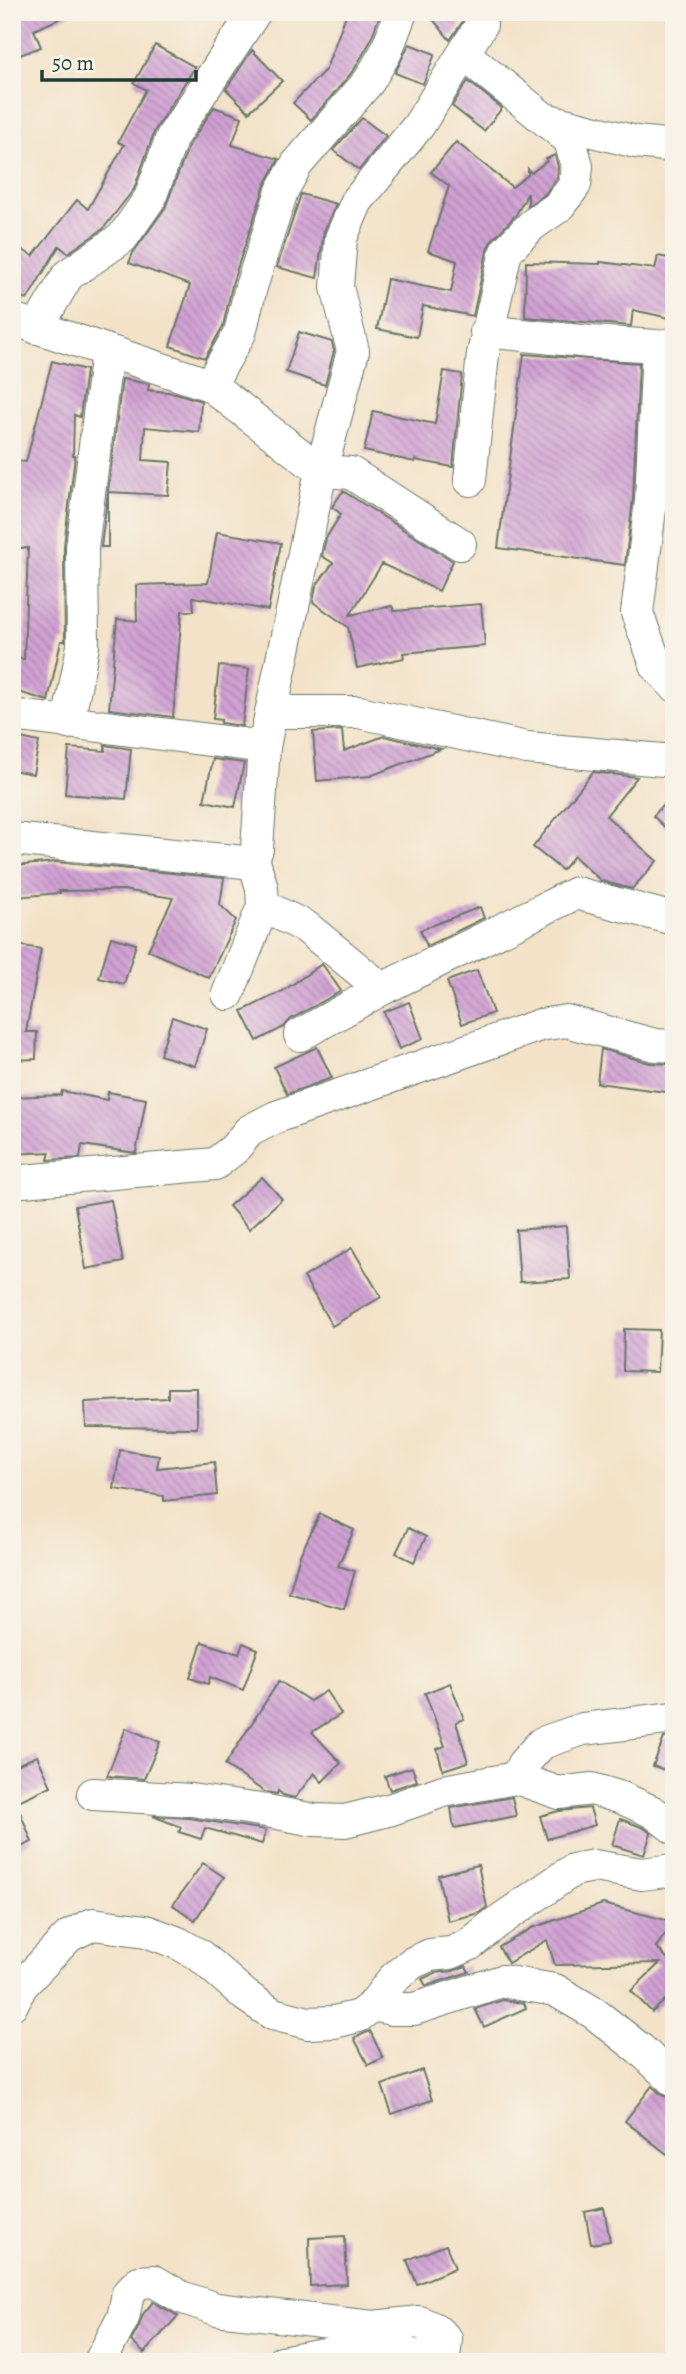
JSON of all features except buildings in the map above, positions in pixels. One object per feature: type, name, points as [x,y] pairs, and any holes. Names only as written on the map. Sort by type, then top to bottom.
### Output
[{"type":"street","points":[[255,12],[172,137],[149,198],[122,238],[68,275],[25,323],[210,385],[321,471],[351,473],[460,544]]},
{"type":"street","points":[[210,385],[240,333],[251,287],[282,191],[297,164],[369,81],[386,52],[401,12]]},
{"type":"street","points":[[228,994],[263,906],[262,888],[253,858],[257,849],[264,747],[321,471],[353,351],[337,287],[341,238],[357,201],[418,125],[481,25]]},
{"type":"street","points":[[464,54],[570,141],[578,166],[575,186],[558,207],[532,225],[506,251],[486,331],[470,480]]},
{"type":"street","points":[[540,118],[636,142],[674,146]]},
{"type":"street","points":[[486,331],[666,345],[637,613],[657,667],[674,685]]},
{"type":"street","points":[[68,723],[83,646],[82,548],[107,352]]},
{"type":"street","points":[[271,712],[359,712],[527,748],[635,760],[674,761]]},
{"type":"street","points":[[12,715],[264,747]]},
{"type":"street","points":[[12,839],[244,862],[253,858]]},
{"type":"street","points":[[300,1035],[382,989],[576,893],[674,919]]},
{"type":"street","points":[[263,906],[306,927],[382,989]]},
{"type":"street","points":[[12,1182],[215,1164],[234,1149],[249,1131],[276,1117],[540,1025],[566,1021],[655,1045],[674,1046]]},
{"type":"street","points":[[516,1778],[523,1764],[542,1743],[583,1729],[674,1718]]},
{"type":"street","points":[[93,1794],[191,1800],[314,1820],[345,1821],[392,1809],[443,1791],[516,1778],[559,1793],[592,1789],[622,1798],[653,1812],[674,1828]]},
{"type":"street","points":[[16,1992],[69,1936],[93,1924],[146,1931],[178,1943],[198,1955],[246,1996],[273,2014],[309,2023],[334,2022],[359,2016],[373,2005],[393,1979],[412,1963],[430,1955],[451,1953],[469,1945],[573,1870],[594,1866],[642,1874],[674,1870]]},
{"type":"street","points":[[373,2005],[392,2009],[414,2009],[502,1981],[555,1990],[640,2049],[674,2081]]},
{"type":"street","points":[[100,2362],[123,2318],[128,2293],[139,2282],[154,2281],[181,2297],[216,2309],[373,2327],[419,2322],[435,2329],[446,2339],[446,2350],[439,2355],[420,2356],[355,2350],[282,2362]]}]
